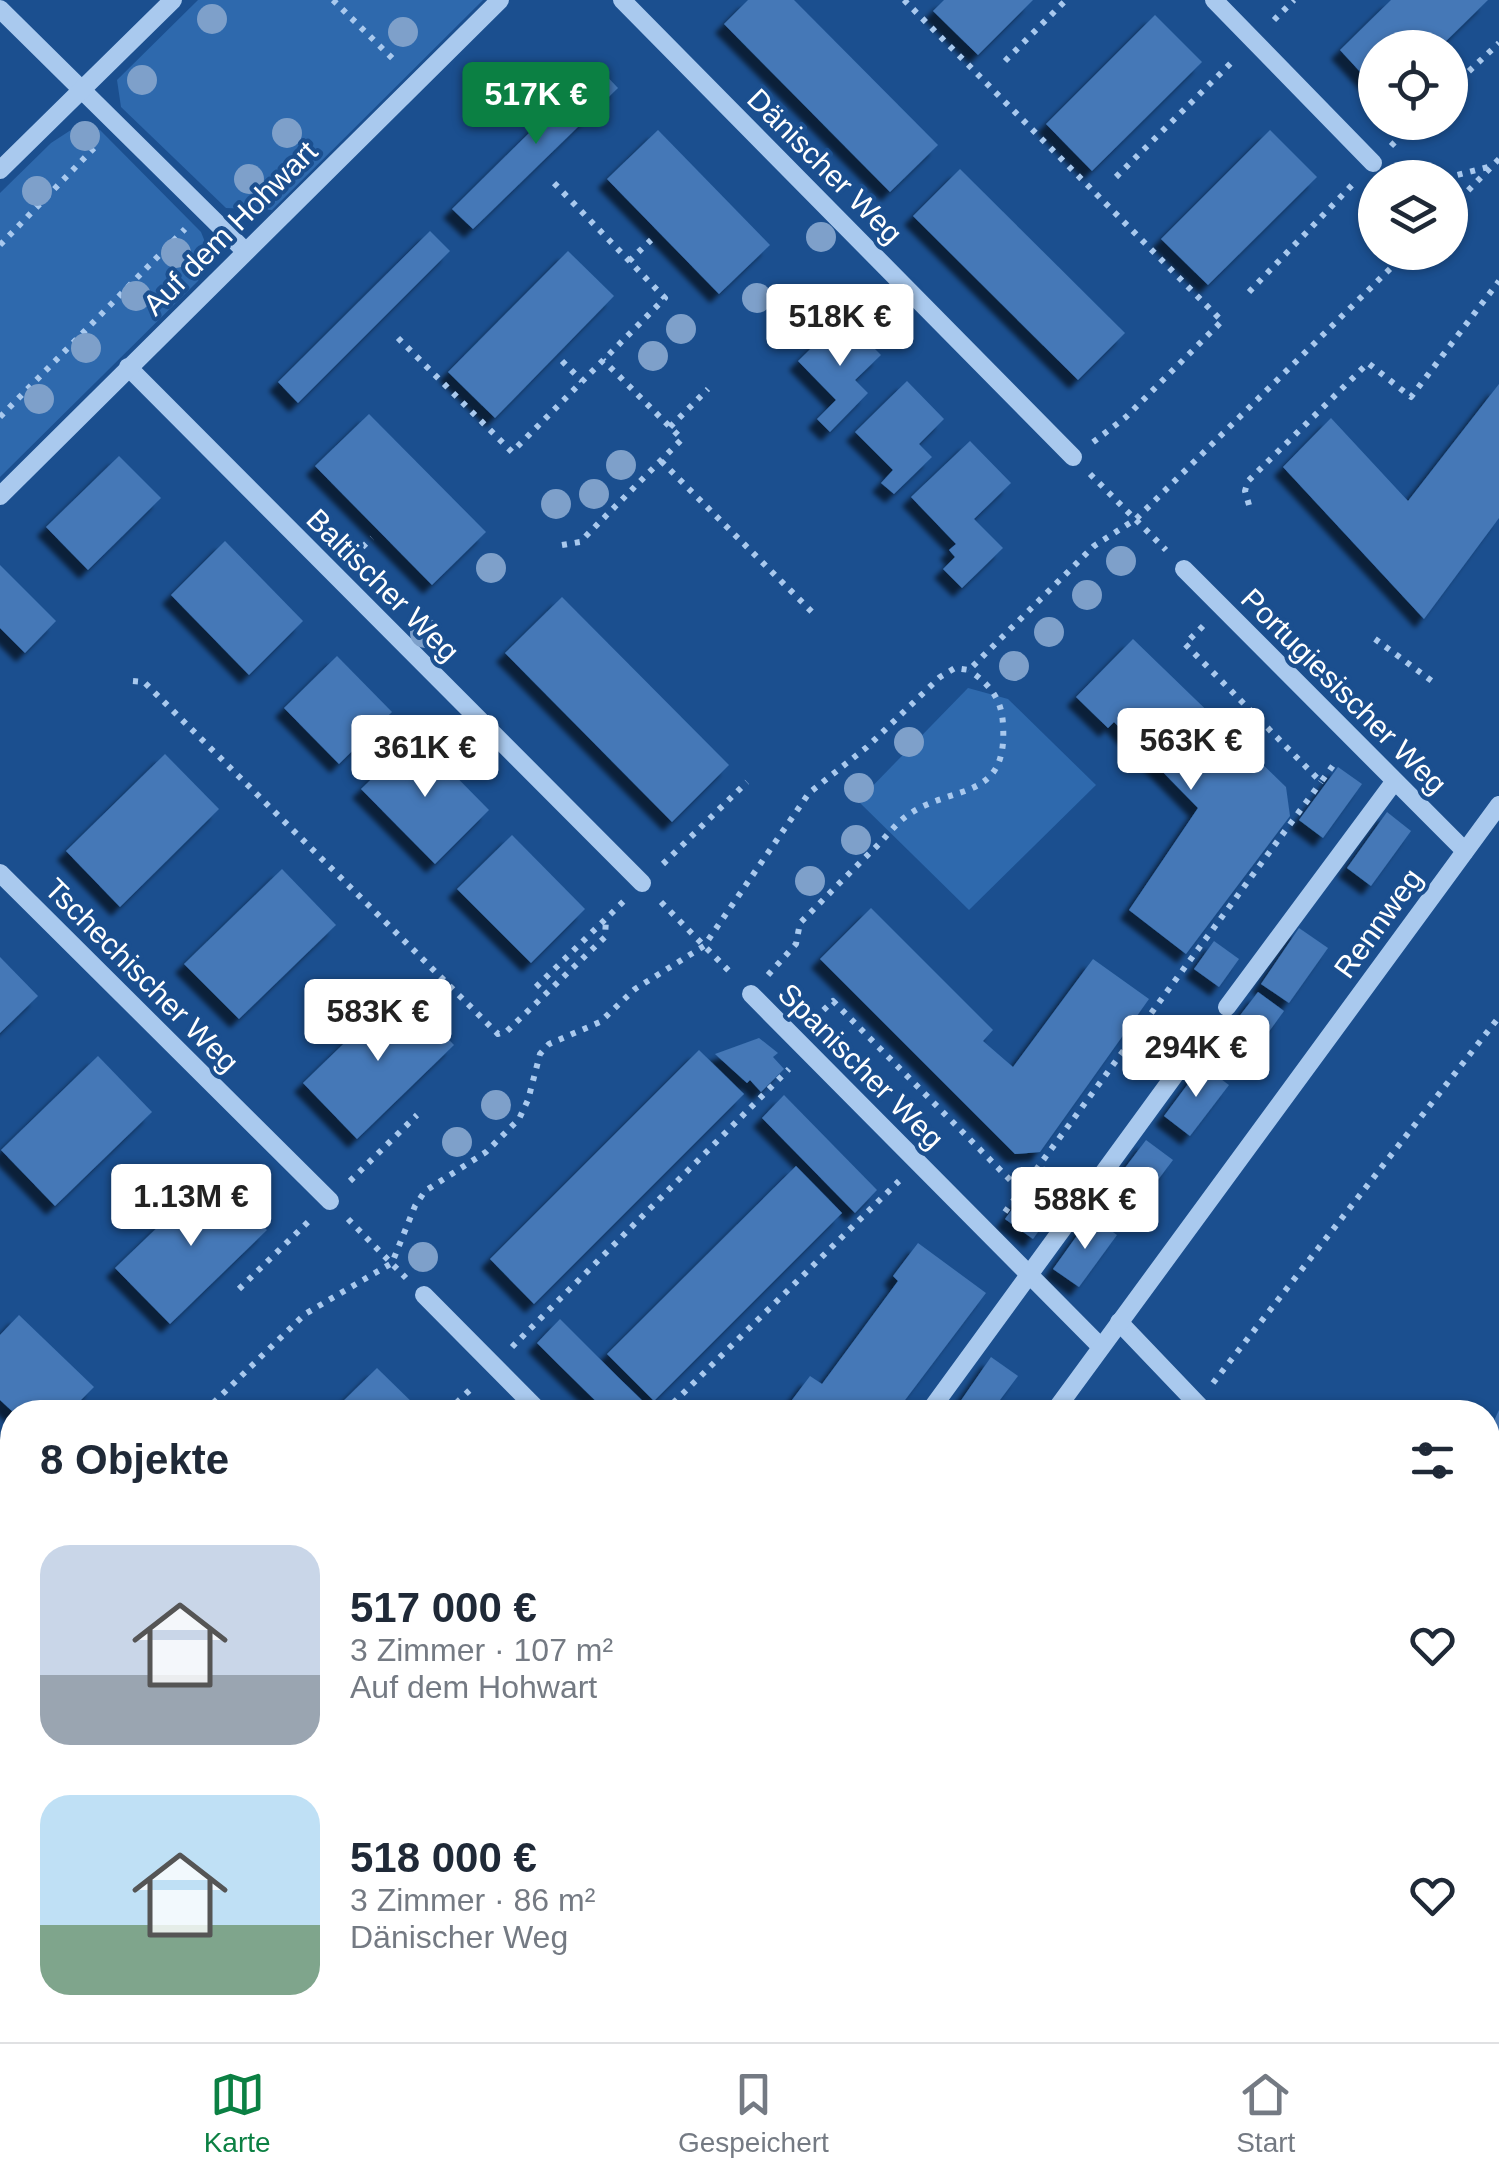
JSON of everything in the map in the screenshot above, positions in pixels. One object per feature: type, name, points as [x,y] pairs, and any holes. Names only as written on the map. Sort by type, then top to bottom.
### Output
[{"type":"street","points":[[0,170],[173,0]]},
{"type":"street","name":"Auf dem Hohwart","points":[[0,496],[500,0]]},
{"type":"street","name":"Dänischer Weg","points":[[622,0],[1073,457]]},
{"type":"street","points":[[1214,0],[1370,160]]},
{"type":"street","points":[[0,10],[245,252]]},
{"type":"street","name":"Baltischer Weg","points":[[128,368],[642,883]]},
{"type":"street","name":"Portugiesischer Weg","points":[[1184,569],[1465,852]]},
{"type":"street","points":[[1227,1008],[1394,782]]},
{"type":"street","name":"Rennweg","points":[[1062,1400],[1499,805]]},
{"type":"street","name":"Tschechischer Weg","points":[[0,873],[330,1201]]},
{"type":"street","name":"Spanischer Weg","points":[[751,994],[1100,1346]]},
{"type":"street","points":[[938,1400],[1193,1050]]},
{"type":"street","points":[[424,1295],[528,1400]]},
{"type":"street","points":[[1119,1322],[1193,1400]]},
{"type":"path","points":[[333,0],[417,83]]},
{"type":"path","points":[[904,0],[1222,321],[1126,417],[1073,457],[1184,569]]},
{"type":"path","points":[[1005,61],[1066,0]]},
{"type":"path","points":[[1116,177],[1294,0]]},
{"type":"path","points":[[1468,72],[1499,42]]},
{"type":"path","points":[[0,245],[117,126]]},
{"type":"path","points":[[1376,160],[1397,140]]},
{"type":"path","points":[[1468,171],[1496,162]]},
{"type":"path","points":[[1468,191],[1496,162]]},
{"type":"path","points":[[1249,292],[1358,179]]},
{"type":"path","points":[[398,338],[512,452],[665,298],[554,183]]},
{"type":"path","points":[[0,417],[203,210]]},
{"type":"path","points":[[629,260],[651,240]]},
{"type":"path","points":[[969,670],[1094,546],[1136,519],[1390,270]]},
{"type":"path","points":[[1249,506],[1245,491],[1248,481],[1368,364],[1411,398],[1499,281]]},
{"type":"path","points":[[562,546],[580,542],[682,439],[603,360]]},
{"type":"path","points":[[562,361],[582,381]]},
{"type":"path","points":[[670,427],[708,390]]},
{"type":"path","points":[[661,460],[815,615]]},
{"type":"path","points":[[1222,607],[1184,644],[1321,782]]},
{"type":"path","points":[[1374,639],[1436,684]]},
{"type":"path","points":[[216,1400],[305,1314],[392,1263],[425,1191],[486,1152],[519,1120],[540,1054],[549,1044],[600,1022],[635,989],[704,946],[809,793],[867,747],[954,668],[969,670],[994,692],[1001,707],[1004,740],[995,770],[984,783],[967,792],[908,815],[800,923],[796,944],[751,994],[704,946],[642,883]]},
{"type":"path","points":[[133,681],[144,682],[498,1034],[507,1031],[605,937],[606,918]]},
{"type":"path","points":[[988,1233],[1352,740]]},
{"type":"path","points":[[459,1400],[801,1044],[832,1000],[1021,1191]]},
{"type":"path","points":[[1207,1400],[1499,1018]]},
{"type":"path","points":[[676,1400],[918,1162]]},
{"type":"path","points":[[330,1201],[424,1295]]},
{"type":"shaded area","points":[[198,0],[483,0],[272,210],[226,208],[121,107],[117,80]]},
{"type":"shaded area","points":[[74,128],[100,130],[201,232],[211,257],[198,281],[0,477],[0,193],[51,143]]},
{"type":"shaded area","points":[[968,688],[1008,699],[1096,785],[969,910],[858,801]]},
{"type":"building","points":[[748,0],[794,0],[938,145],[890,192],[724,24]]},
{"type":"building","points":[[944,0],[1033,0],[978,55],[933,11]]},
{"type":"building","points":[[1391,0],[1488,0],[1457,30],[1360,30]]},
{"type":"building","points":[[1155,15],[1202,62],[1092,171],[1046,124]]},
{"type":"building","points":[[1358,32],[1358,70],[1340,50]]},
{"type":"building","points":[[597,66],[618,88],[473,229],[452,209]]},
{"type":"building","points":[[658,130],[770,245],[719,294],[607,179]]},
{"type":"building","points":[[1270,130],[1317,177],[1208,285],[1161,239]]},
{"type":"building","points":[[960,169],[1125,333],[1078,380],[913,216]]},
{"type":"building","points":[[430,231],[450,251],[298,403],[278,382]]},
{"type":"building","points":[[568,251],[614,296],[495,418],[448,372]]},
{"type":"building","points":[[843,317],[881,355],[855,380],[868,393],[830,432],[817,419],[836,400],[798,361]]},
{"type":"building","points":[[907,381],[944,419],[919,444],[932,457],[894,494],[881,483],[893,470],[855,432]]},
{"type":"building","points":[[1499,384],[1499,518],[1424,619],[1283,467],[1331,418],[1408,501]]},
{"type":"building","points":[[369,414],[486,532],[432,585],[315,466]]},
{"type":"building","points":[[970,441],[1011,483],[974,519],[1003,548],[962,588],[943,569],[955,557],[949,550],[956,544],[911,497]]},
{"type":"building","points":[[119,456],[161,498],[88,570],[46,527]]},
{"type":"building","points":[[225,541],[303,621],[249,675],[171,595]]},
{"type":"building","points":[[0,565],[56,621],[25,653],[0,628]]},
{"type":"building","points":[[562,597],[729,765],[672,822],[505,653]]},
{"type":"building","points":[[1133,639],[1286,787],[1290,816],[1186,954],[1129,910],[1198,808],[1114,722],[1108,728],[1076,697]]},
{"type":"building","points":[[337,656],[392,712],[339,764],[284,708]]},
{"type":"building","points":[[416,736],[489,810],[435,864],[361,789]]},
{"type":"building","points":[[165,754],[219,809],[120,907],[66,851]]},
{"type":"building","points":[[1338,767],[1362,784],[1323,838],[1299,820]]},
{"type":"building","points":[[1387,812],[1411,831],[1371,886],[1347,868]]},
{"type":"building","points":[[512,835],[585,909],[531,963],[457,889]]},
{"type":"building","points":[[282,869],[336,925],[239,1019],[184,964]]},
{"type":"building","points":[[871,908],[993,1030],[983,1041],[1013,1067],[1093,959],[1149,999],[1040,1152],[1015,1154],[820,959]]},
{"type":"building","points":[[1299,928],[1328,948],[1289,1003],[1261,984]]},
{"type":"building","points":[[1214,941],[1239,959],[1219,987],[1194,969]]},
{"type":"building","points":[[0,957],[38,996],[0,1033]]},
{"type":"building","points":[[400,989],[454,1045],[357,1139],[303,1083]]},
{"type":"building","points":[[1258,992],[1284,1011],[1265,1037],[1238,1018]]},
{"type":"building","points":[[759,1038],[778,1053],[773,1057],[784,1069],[761,1092],[715,1054]]},
{"type":"building","points":[[699,1050],[744,1094],[534,1304],[490,1259]]},
{"type":"building","points":[[98,1056],[152,1112],[55,1206],[1,1150]]},
{"type":"building","points":[[1202,1065],[1229,1085],[1190,1136],[1164,1116]]},
{"type":"building","points":[[784,1095],[877,1190],[855,1213],[762,1118]]},
{"type":"building","points":[[1146,1140],[1173,1160],[1133,1213],[1106,1193]]},
{"type":"building","points":[[796,1166],[842,1213],[655,1400],[607,1354]]},
{"type":"building","points":[[1044,1166],[1071,1186],[1033,1239],[1005,1219]]},
{"type":"building","points":[[213,1174],[267,1230],[170,1324],[115,1268]]},
{"type":"building","points":[[1091,1216],[1117,1235],[1079,1287],[1053,1269]]},
{"type":"building","points":[[918,1243],[986,1293],[905,1400],[792,1400],[810,1376],[822,1384],[898,1281],[893,1276]]},
{"type":"building","points":[[19,1315],[94,1387],[81,1400],[0,1400],[0,1335]]},
{"type":"building","points":[[560,1319],[642,1400],[595,1400],[537,1343]]},
{"type":"building","points":[[991,1357],[1018,1376],[1000,1400],[961,1400]]},
{"type":"building","points":[[377,1368],[410,1400],[344,1400]]}]
